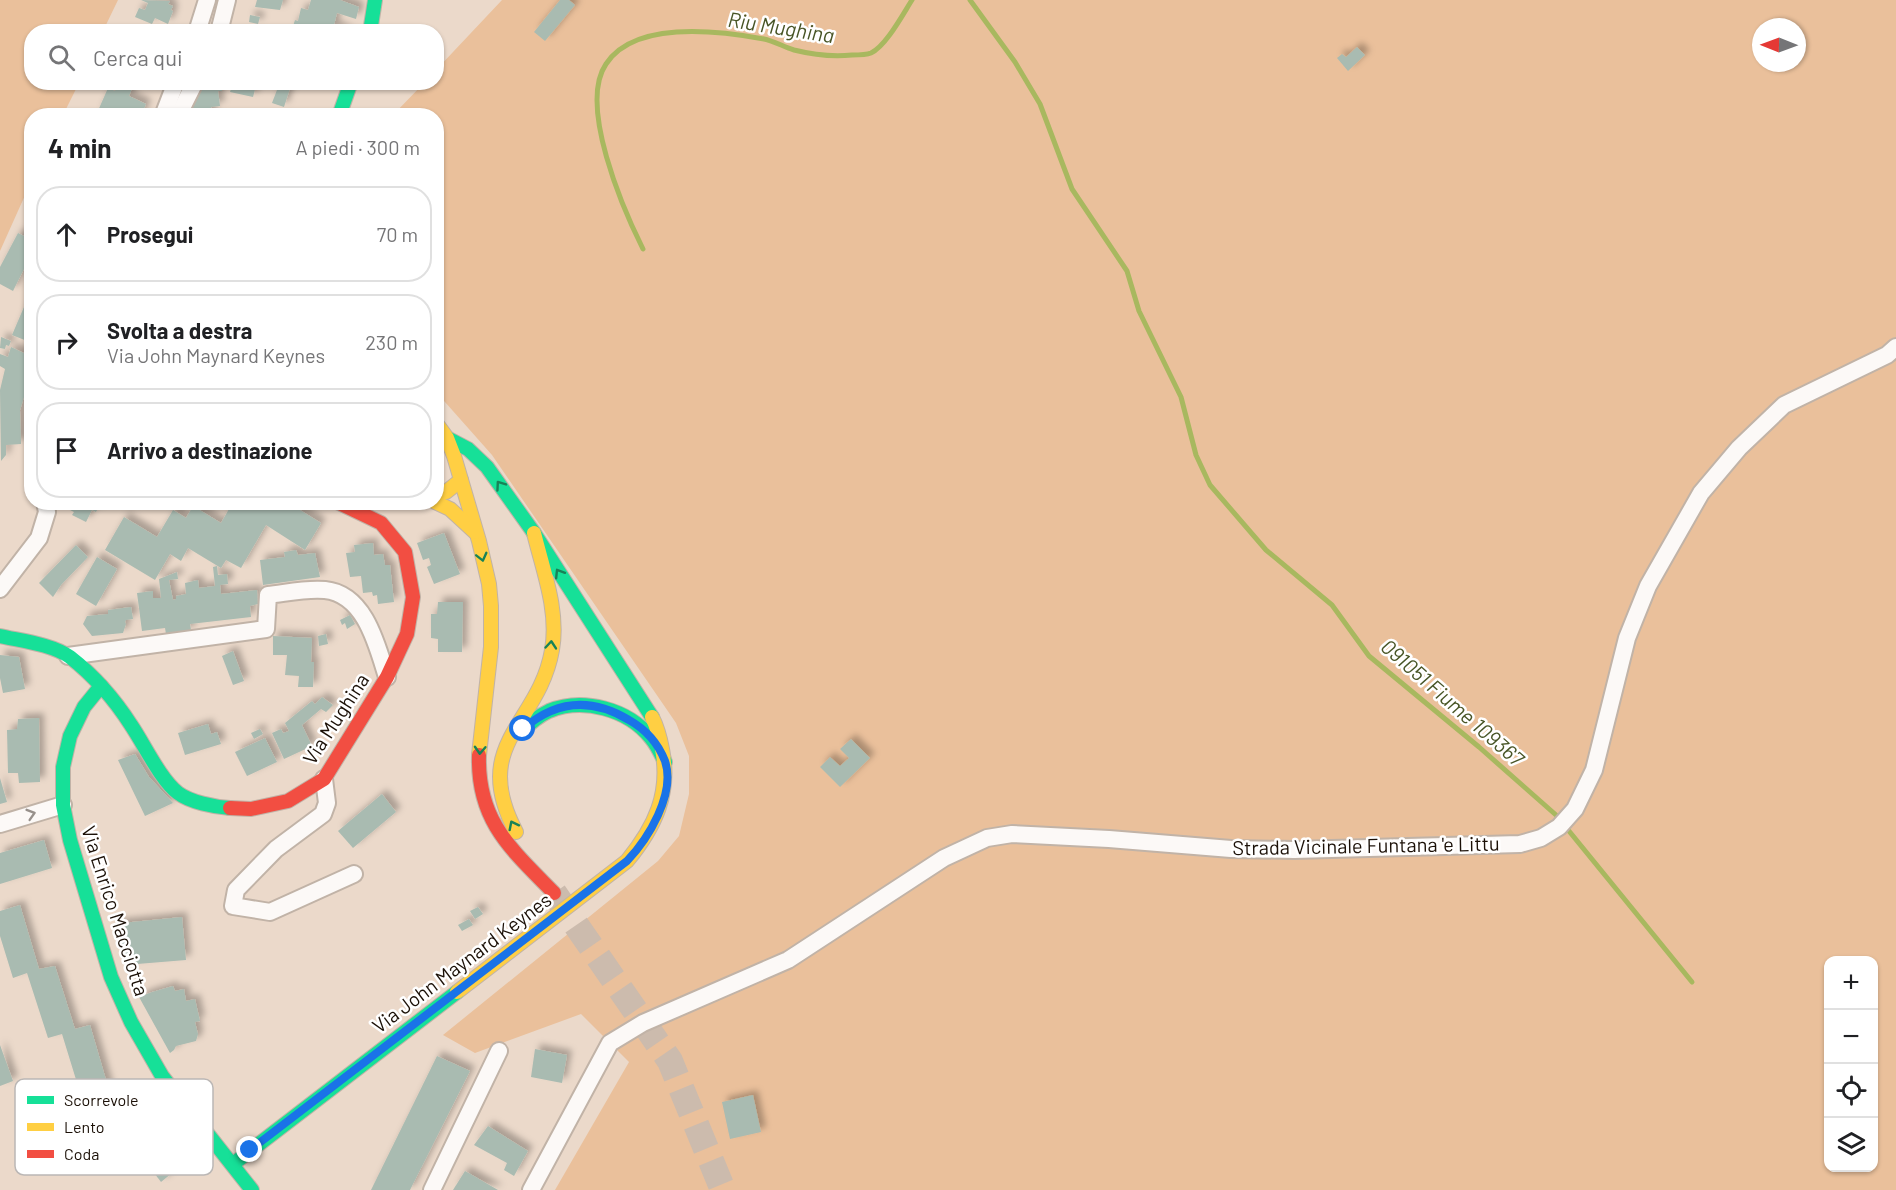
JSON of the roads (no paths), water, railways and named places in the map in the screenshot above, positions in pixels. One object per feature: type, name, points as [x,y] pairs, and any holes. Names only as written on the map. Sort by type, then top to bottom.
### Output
[{"type":"street","points":[[200,24],[207,0]]},
{"type":"street","points":[[221,24],[227,0]]},
{"type":"street","points":[[371,24],[375,0]]},
{"type":"street","points":[[166,108],[173,90]]},
{"type":"street","points":[[182,108],[191,90]]},
{"type":"street","points":[[342,108],[348,90]]},
{"type":"street","name":"Strada Vicinale Funtana 'e Littu","points":[[531,1190],[610,1043],[643,1023],[788,960],[944,858],[987,838],[1012,834],[1231,849],[1294,850],[1520,844],[1541,838],[1559,827],[1575,809],[1594,770],[1627,638],[1648,586],[1701,493],[1739,448],[1784,405],[1887,355],[1896,347]]},
{"type":"street","points":[[444,434],[461,480],[491,597],[492,627],[479,781],[486,808],[500,832],[554,893],[516,832],[504,807],[498,779],[501,756],[507,739],[546,673],[552,649],[550,596],[534,533]]},
{"type":"street","name":"Via John Maynard Keynes","points":[[233,1164],[627,861],[647,836],[660,810],[665,791],[665,762],[662,741],[654,721],[534,533],[487,467],[468,449],[447,438]]},
{"type":"street","points":[[444,492],[461,480]]},
{"type":"street","points":[[444,506],[450,508],[475,533]]},
{"type":"street","points":[[0,589],[39,538],[46,510]]},
{"type":"street","name":"Via Mughina","points":[[0,636],[41,645],[68,656],[101,686],[130,723],[155,765],[178,793],[212,807],[251,809],[288,801],[324,779],[387,677],[407,634],[413,597],[405,552],[381,523],[354,510]]},
{"type":"street","points":[[68,656],[266,629],[268,595],[322,589],[334,591],[349,600],[365,619],[378,646],[387,677]]},
{"type":"street","name":"Via Enrico Macciotta","points":[[101,686],[84,707],[70,736],[63,767],[63,805],[70,840],[111,977],[131,1022],[164,1079]]},
{"type":"street","points":[[498,779],[508,752],[523,729],[546,712],[573,704],[601,706],[638,726],[653,740],[665,762]]},
{"type":"street","points":[[324,779],[327,803],[323,814],[276,849],[252,873],[236,890],[233,906],[270,912],[354,874]]},
{"type":"street","points":[[0,824],[63,805]]},
{"type":"street","points":[[432,1190],[499,1051]]},
{"type":"street","name":"Via Enrico Macciotta","points":[[213,1139],[252,1190]]},
{"type":"waterway","name":"Riu Mughina","points":[[643,249],[615,184],[600,130],[597,105],[599,82],[606,64],[619,50],[637,40],[657,35],[702,32],[764,39],[794,50],[816,54],[837,56],[867,54],[882,44],[912,0]]},
{"type":"waterway","name":"091051 Fiume 109367","points":[[970,0],[1015,62],[1040,104],[1072,189],[1127,271],[1139,311],[1181,397],[1196,455],[1210,485],[1266,550],[1332,605],[1369,656],[1479,747],[1556,815]]},
{"type":"waterway","name":"091051 Fiume 109367","points":[[1569,831],[1692,982]]},
{"type":"tunnel","points":[[554,893],[670,1061],[723,1190]]}]
